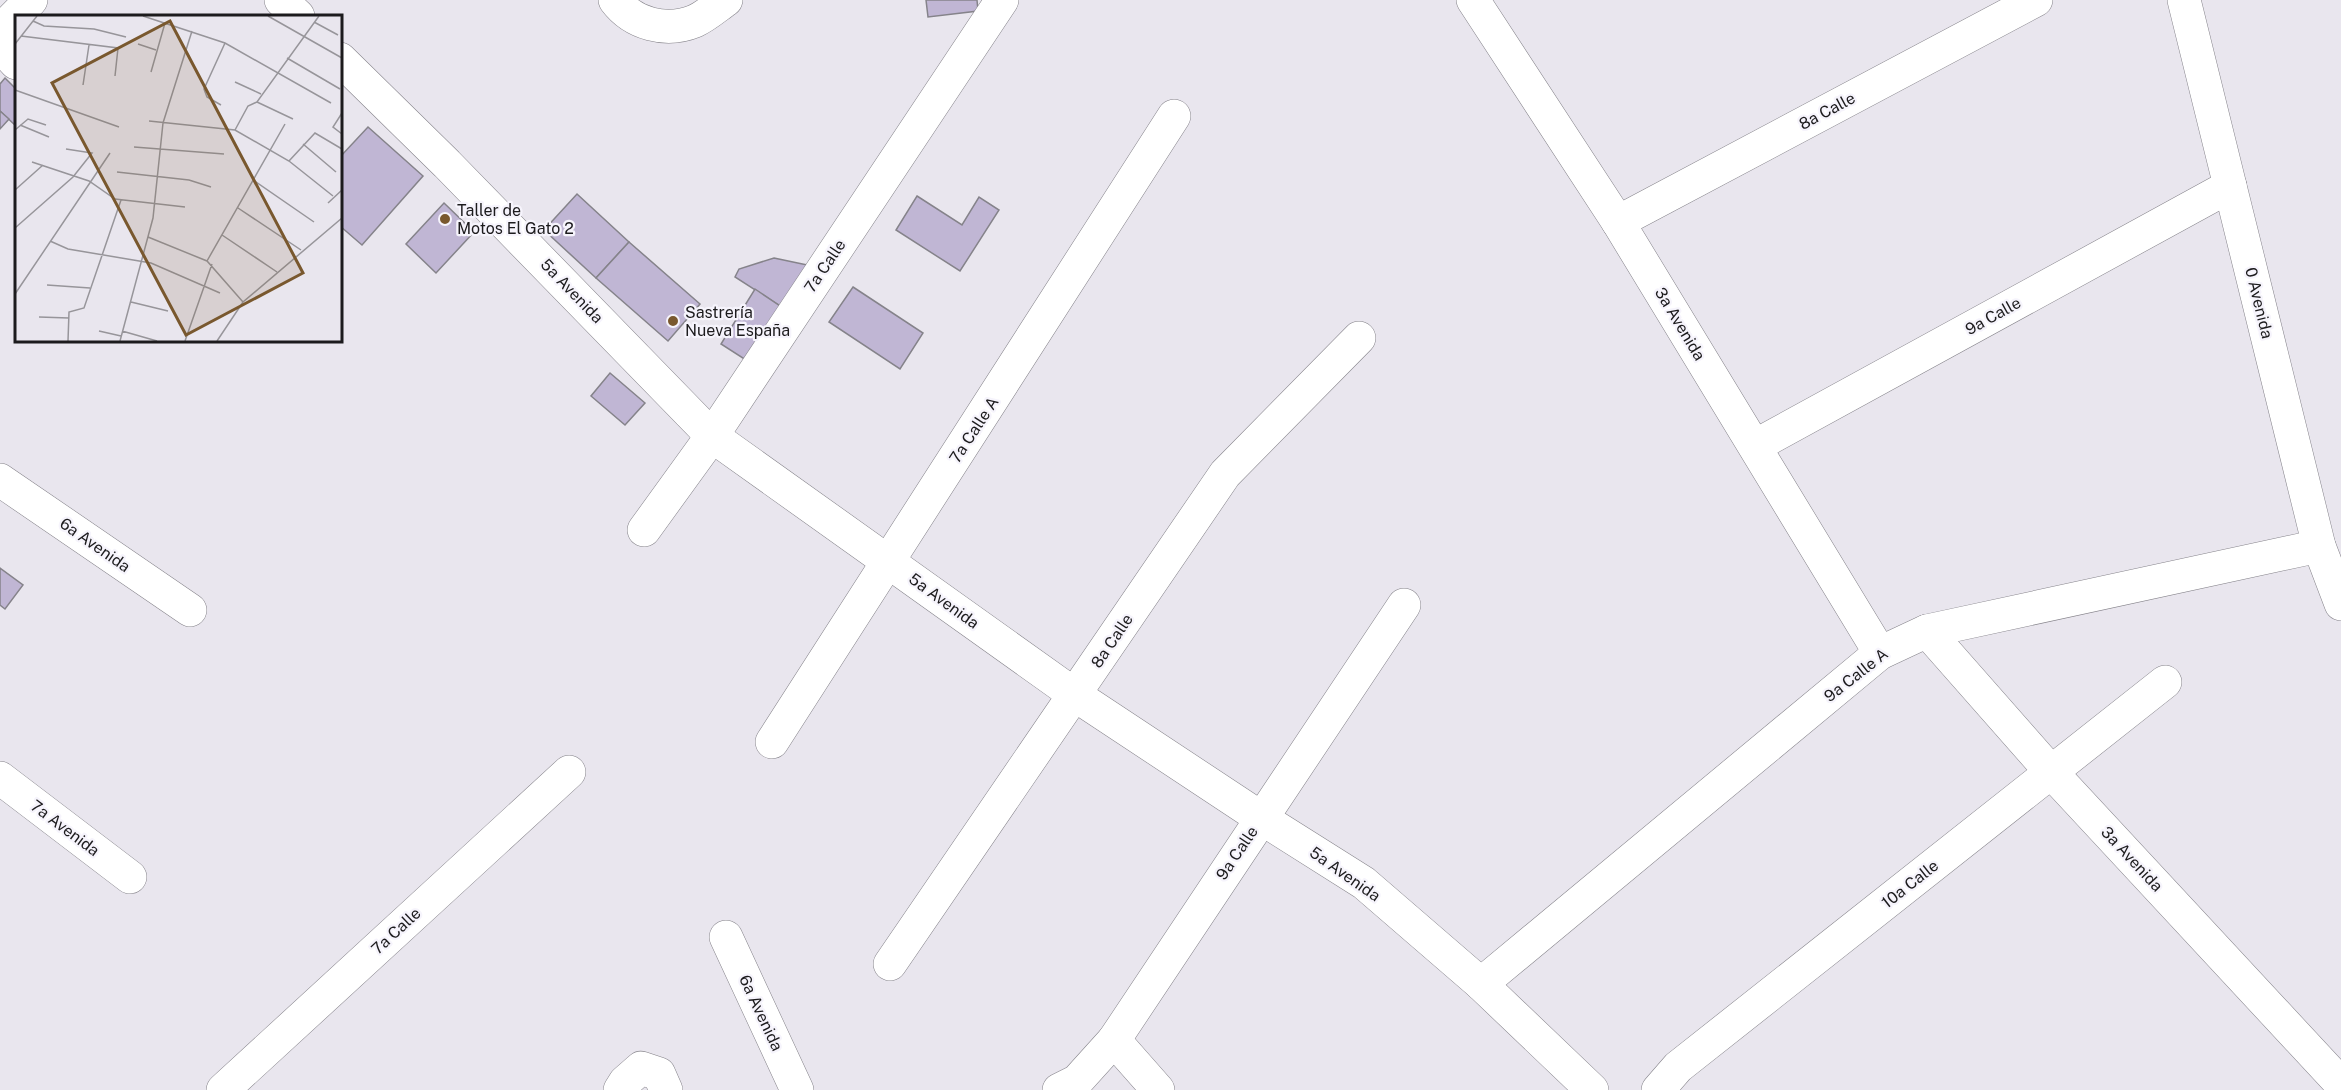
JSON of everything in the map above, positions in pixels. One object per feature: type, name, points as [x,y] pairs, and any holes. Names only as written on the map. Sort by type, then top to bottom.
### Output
[{"type":"street","points":[[16,15],[31,0]]},
{"type":"street","points":[[281,0],[297,15]]},
{"type":"street","points":[[615,0],[625,13],[653,26],[694,21],[726,0]]},
{"type":"street","name":"7a Calle","points":[[644,530],[712,436],[1002,0]]},
{"type":"street","name":"8a Calle","points":[[1618,222],[2036,0]]},
{"type":"street","name":"0 Avenida","points":[[2184,0],[2319,546],[2341,604]]},
{"type":"street","name":"3a Avenida","points":[[1479,2],[1618,222],[1880,652]]},
{"type":"street","points":[[0,31],[15,16]]},
{"type":"street","points":[[0,46],[15,62]]},
{"type":"street","name":"5a Avenida","points":[[342,61],[447,164],[712,436],[1075,695],[1364,883],[1481,984],[1592,1090]]},
{"type":"street","name":"7a Calle A","points":[[772,742],[1174,116]]},
{"type":"street","name":"9a Calle","points":[[1755,446],[2230,186]]},
{"type":"street","name":"8a Calle","points":[[890,964],[1225,474],[1359,338]]},
{"type":"street","name":"6a Avenida","points":[[0,480],[190,610]]},
{"type":"street","name":"9a Calle A","points":[[1481,984],[1880,652],[1927,631],[2319,546]]},
{"type":"street","name":"9a Calle","points":[[1059,1090],[1077,1080],[1114,1040],[1404,604]]},
{"type":"street","name":"3a Avenida","points":[[1927,631],[2052,773],[2341,1084]]},
{"type":"street","name":"10a Calle","points":[[1658,1090],[1678,1066],[2165,682]]},
{"type":"street","name":"7a Calle","points":[[223,1090],[569,772]]},
{"type":"street","name":"7a Avenida","points":[[0,778],[130,878]]},
{"type":"street","name":"6a Avenida","points":[[726,937],[797,1090]]},
{"type":"street","points":[[1114,1040],[1158,1090]]},
{"type":"street","points":[[631,1079],[659,1074],[666,1090]]},
{"type":"building","points":[[926,0],[977,0],[978,11],[928,17]]},
{"type":"building","points":[[5,78],[15,88],[15,125],[0,111],[0,84]]},
{"type":"building","points":[[0,111],[9,119],[0,129]]},
{"type":"building","points":[[368,127],[423,176],[362,245],[342,228],[342,155]]},
{"type":"building","points":[[577,194],[629,242],[596,278],[544,230]]},
{"type":"building","points":[[917,196],[962,225],[979,197],[999,210],[960,271],[896,230]]},
{"type":"building","points":[[444,203],[474,232],[436,273],[406,244]]},
{"type":"building","points":[[629,242],[700,304],[668,341],[596,278]]},
{"type":"building","points":[[774,258],[812,266],[783,308],[735,277],[739,269]]},
{"type":"building","points":[[853,287],[923,333],[900,369],[829,322]]},
{"type":"building","points":[[755,289],[783,308],[749,362],[721,344]]},
{"type":"building","points":[[610,373],[645,403],[625,425],[591,396]]},
{"type":"building","points":[[0,568],[23,585],[5,609],[0,605]]},
{"type":"place","name":"Taller de Motos El Gato 2","points":[[445,219]]},
{"type":"place","name":"Sastrería Nueva España","points":[[673,321]]}]
